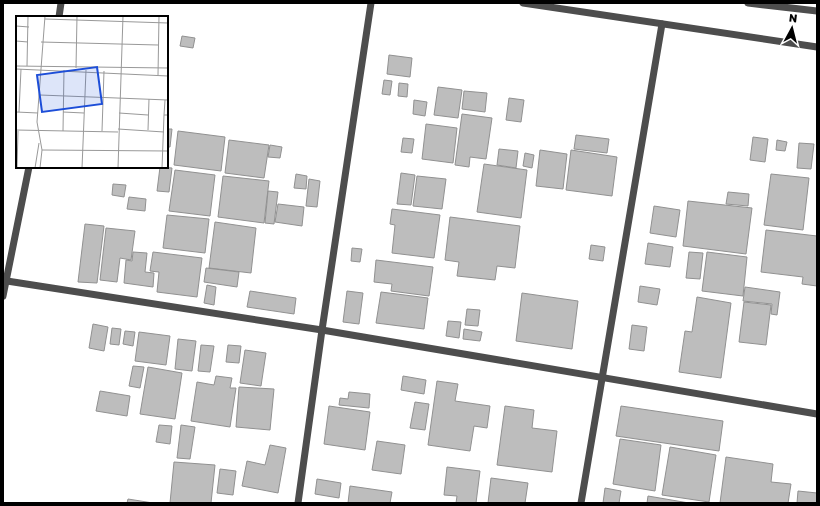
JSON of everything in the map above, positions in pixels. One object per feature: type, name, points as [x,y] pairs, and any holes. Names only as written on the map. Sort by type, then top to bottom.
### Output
[{"type":"street","points":[[59,16],[61,3]]},
{"type":"street","points":[[298,503],[322,330],[371,3]]},
{"type":"street","points":[[522,3],[817,47]]},
{"type":"street","points":[[748,3],[817,12]]},
{"type":"street","points":[[581,503],[662,24]]},
{"type":"street","points":[[3,296],[29,168]]},
{"type":"street","points":[[7,281],[322,330],[817,414]]},
{"type":"building","points":[[182,36],[195,38],[193,48],[180,46]]},
{"type":"building","points":[[389,55],[412,58],[410,77],[387,74]]},
{"type":"building","points":[[384,80],[392,81],[390,95],[382,94]]},
{"type":"building","points":[[399,83],[408,84],[407,97],[398,96]]},
{"type":"building","points":[[438,87],[462,90],[458,118],[434,115]]},
{"type":"building","points":[[464,91],[487,93],[485,112],[462,109]]},
{"type":"building","points":[[509,98],[524,100],[521,122],[506,120]]},
{"type":"building","points":[[414,100],[427,102],[425,116],[413,114]]},
{"type":"building","points":[[462,114],[492,118],[486,159],[470,157],[469,167],[455,165]]},
{"type":"building","points":[[426,124],[457,128],[453,163],[422,159]]},
{"type":"building","points":[[168,129],[172,129],[170,147],[168,147]]},
{"type":"building","points":[[178,131],[225,137],[221,171],[174,165]]},
{"type":"building","points":[[576,135],[609,139],[607,153],[574,149]]},
{"type":"building","points":[[753,137],[768,139],[765,162],[750,160]]},
{"type":"building","points":[[403,138],[414,139],[412,153],[401,152]]},
{"type":"building","points":[[229,140],[269,145],[264,178],[225,173]]},
{"type":"building","points":[[777,140],[787,142],[785,151],[776,150]]},
{"type":"building","points":[[799,143],[814,144],[811,169],[797,168]]},
{"type":"building","points":[[270,145],[282,147],[280,158],[268,157]]},
{"type":"building","points":[[499,149],[518,151],[516,168],[497,165]]},
{"type":"building","points":[[540,150],[567,154],[563,189],[536,186]]},
{"type":"building","points":[[571,150],[617,157],[612,196],[566,190]]},
{"type":"building","points":[[525,153],[534,155],[532,168],[523,166]]},
{"type":"building","points":[[484,164],[527,170],[521,218],[477,212]]},
{"type":"building","points":[[160,168],[172,168],[169,192],[157,191]]},
{"type":"building","points":[[175,170],[215,175],[210,216],[169,211]]},
{"type":"building","points":[[401,173],[415,175],[411,205],[397,204]]},
{"type":"building","points":[[296,174],[307,176],[306,189],[294,188]]},
{"type":"building","points":[[771,174],[809,178],[803,230],[764,225]]},
{"type":"building","points":[[223,176],[269,181],[264,223],[218,217]]},
{"type":"building","points":[[417,176],[446,179],[442,209],[413,206]]},
{"type":"building","points":[[309,179],[320,181],[317,207],[306,206]]},
{"type":"building","points":[[113,184],[126,185],[124,197],[112,195]]},
{"type":"building","points":[[268,191],[278,192],[274,224],[265,223]]},
{"type":"building","points":[[728,192],[749,194],[748,206],[726,204]]},
{"type":"building","points":[[129,197],[146,199],[145,211],[127,209]]},
{"type":"building","points":[[688,201],[752,208],[746,254],[683,246]]},
{"type":"building","points":[[278,204],[304,207],[302,226],[275,222]]},
{"type":"building","points":[[654,206],[680,210],[676,237],[650,233]]},
{"type":"building","points":[[392,209],[440,215],[434,258],[392,253],[395,225],[390,224]]},
{"type":"building","points":[[167,215],[209,219],[205,253],[163,248]]},
{"type":"building","points":[[450,217],[520,226],[515,268],[497,266],[495,280],[457,276],[459,262],[445,260]]},
{"type":"building","points":[[215,222],[256,228],[251,273],[209,268]]},
{"type":"building","points":[[85,224],[104,226],[97,283],[78,282]]},
{"type":"building","points":[[106,228],[135,231],[131,260],[120,258],[117,282],[100,280]]},
{"type":"building","points":[[766,230],[817,236],[817,286],[802,284],[803,277],[761,272]]},
{"type":"building","points":[[648,243],[673,247],[670,267],[645,264]]},
{"type":"building","points":[[591,245],[605,247],[603,261],[589,259]]},
{"type":"building","points":[[352,248],[362,249],[360,262],[351,261]]},
{"type":"building","points":[[133,252],[147,253],[145,272],[154,273],[153,287],[124,283],[126,260],[132,261]]},
{"type":"building","points":[[153,252],[202,258],[197,297],[157,292],[159,272],[150,271]]},
{"type":"building","points":[[689,252],[703,253],[700,279],[686,278]]},
{"type":"building","points":[[707,252],[747,257],[743,296],[702,291]]},
{"type":"building","points":[[376,260],[433,267],[429,296],[391,291],[392,284],[374,282]]},
{"type":"building","points":[[206,268],[239,272],[237,287],[204,282]]},
{"type":"building","points":[[207,285],[216,287],[214,305],[204,303]]},
{"type":"building","points":[[640,286],[660,289],[657,305],[638,302]]},
{"type":"building","points":[[745,287],[780,292],[777,315],[771,314],[772,304],[743,301]]},
{"type":"building","points":[[250,291],[296,298],[294,314],[247,307]]},
{"type":"building","points":[[347,291],[363,293],[359,324],[343,322]]},
{"type":"building","points":[[381,292],[428,298],[424,329],[376,323]]},
{"type":"building","points":[[522,293],[578,301],[572,349],[516,341]]},
{"type":"building","points":[[697,297],[731,303],[721,378],[679,372],[685,331],[692,332]]},
{"type":"building","points":[[744,302],[771,305],[766,345],[739,342]]},
{"type":"building","points":[[467,309],[480,310],[478,326],[465,325]]},
{"type":"building","points":[[448,321],[461,322],[459,338],[446,336]]},
{"type":"building","points":[[93,324],[108,327],[104,351],[89,348]]},
{"type":"building","points":[[632,325],[647,327],[644,351],[629,349]]},
{"type":"building","points":[[112,328],[121,329],[119,345],[110,344]]},
{"type":"building","points":[[464,329],[482,332],[480,341],[463,339]]},
{"type":"building","points":[[125,331],[135,332],[133,346],[123,344]]},
{"type":"building","points":[[139,332],[170,336],[166,365],[135,361]]},
{"type":"building","points":[[178,339],[196,341],[192,371],[175,369]]},
{"type":"building","points":[[201,345],[214,346],[210,372],[198,371]]},
{"type":"building","points":[[228,345],[241,346],[239,363],[226,362]]},
{"type":"building","points":[[245,350],[266,353],[261,386],[240,383]]},
{"type":"building","points":[[133,366],[144,367],[140,388],[129,386]]},
{"type":"building","points":[[148,367],[182,373],[175,419],[140,414]]},
{"type":"building","points":[[216,376],[232,378],[230,388],[236,388],[230,427],[191,421],[197,382],[214,385]]},
{"type":"building","points":[[403,376],[426,380],[424,394],[401,390]]},
{"type":"building","points":[[437,381],[458,384],[455,401],[490,406],[487,428],[474,426],[470,451],[428,445]]},
{"type":"building","points":[[239,387],[274,389],[270,430],[236,427]]},
{"type":"building","points":[[100,391],[130,396],[127,416],[96,411]]},
{"type":"building","points":[[349,392],[370,394],[369,408],[339,405],[340,398],[348,399]]},
{"type":"building","points":[[415,402],[429,404],[425,430],[410,428]]},
{"type":"building","points":[[329,406],[370,412],[365,450],[324,444]]},
{"type":"building","points":[[505,406],[534,410],[532,428],[557,431],[552,472],[497,465]]},
{"type":"building","points":[[621,406],[723,421],[719,451],[616,436]]},
{"type":"building","points":[[159,425],[172,426],[170,444],[156,442]]},
{"type":"building","points":[[181,425],[195,427],[190,459],[177,458]]},
{"type":"building","points":[[620,439],[661,445],[655,491],[613,484]]},
{"type":"building","points":[[377,441],[405,445],[401,474],[372,470]]},
{"type":"building","points":[[270,445],[286,448],[278,493],[242,486],[247,461],[265,465]]},
{"type":"building","points":[[670,447],[716,455],[709,502],[662,495]]},
{"type":"building","points":[[726,457],[773,464],[771,482],[791,484],[788,503],[720,503]]},
{"type":"building","points":[[174,462],[215,465],[211,503],[170,503]]},
{"type":"building","points":[[447,467],[480,471],[476,503],[456,503],[457,496],[444,495]]},
{"type":"building","points":[[220,469],[236,471],[233,495],[217,493]]},
{"type":"building","points":[[491,478],[528,483],[525,503],[488,503]]},
{"type":"building","points":[[317,479],[341,483],[339,498],[315,494]]},
{"type":"building","points":[[350,486],[392,492],[390,503],[348,503]]},
{"type":"building","points":[[605,488],[621,491],[619,503],[603,503]]},
{"type":"building","points":[[798,491],[817,493],[817,503],[797,503]]},
{"type":"building","points":[[648,496],[689,503],[647,503]]},
{"type":"building","points":[[128,499],[153,503],[127,503]]}]
